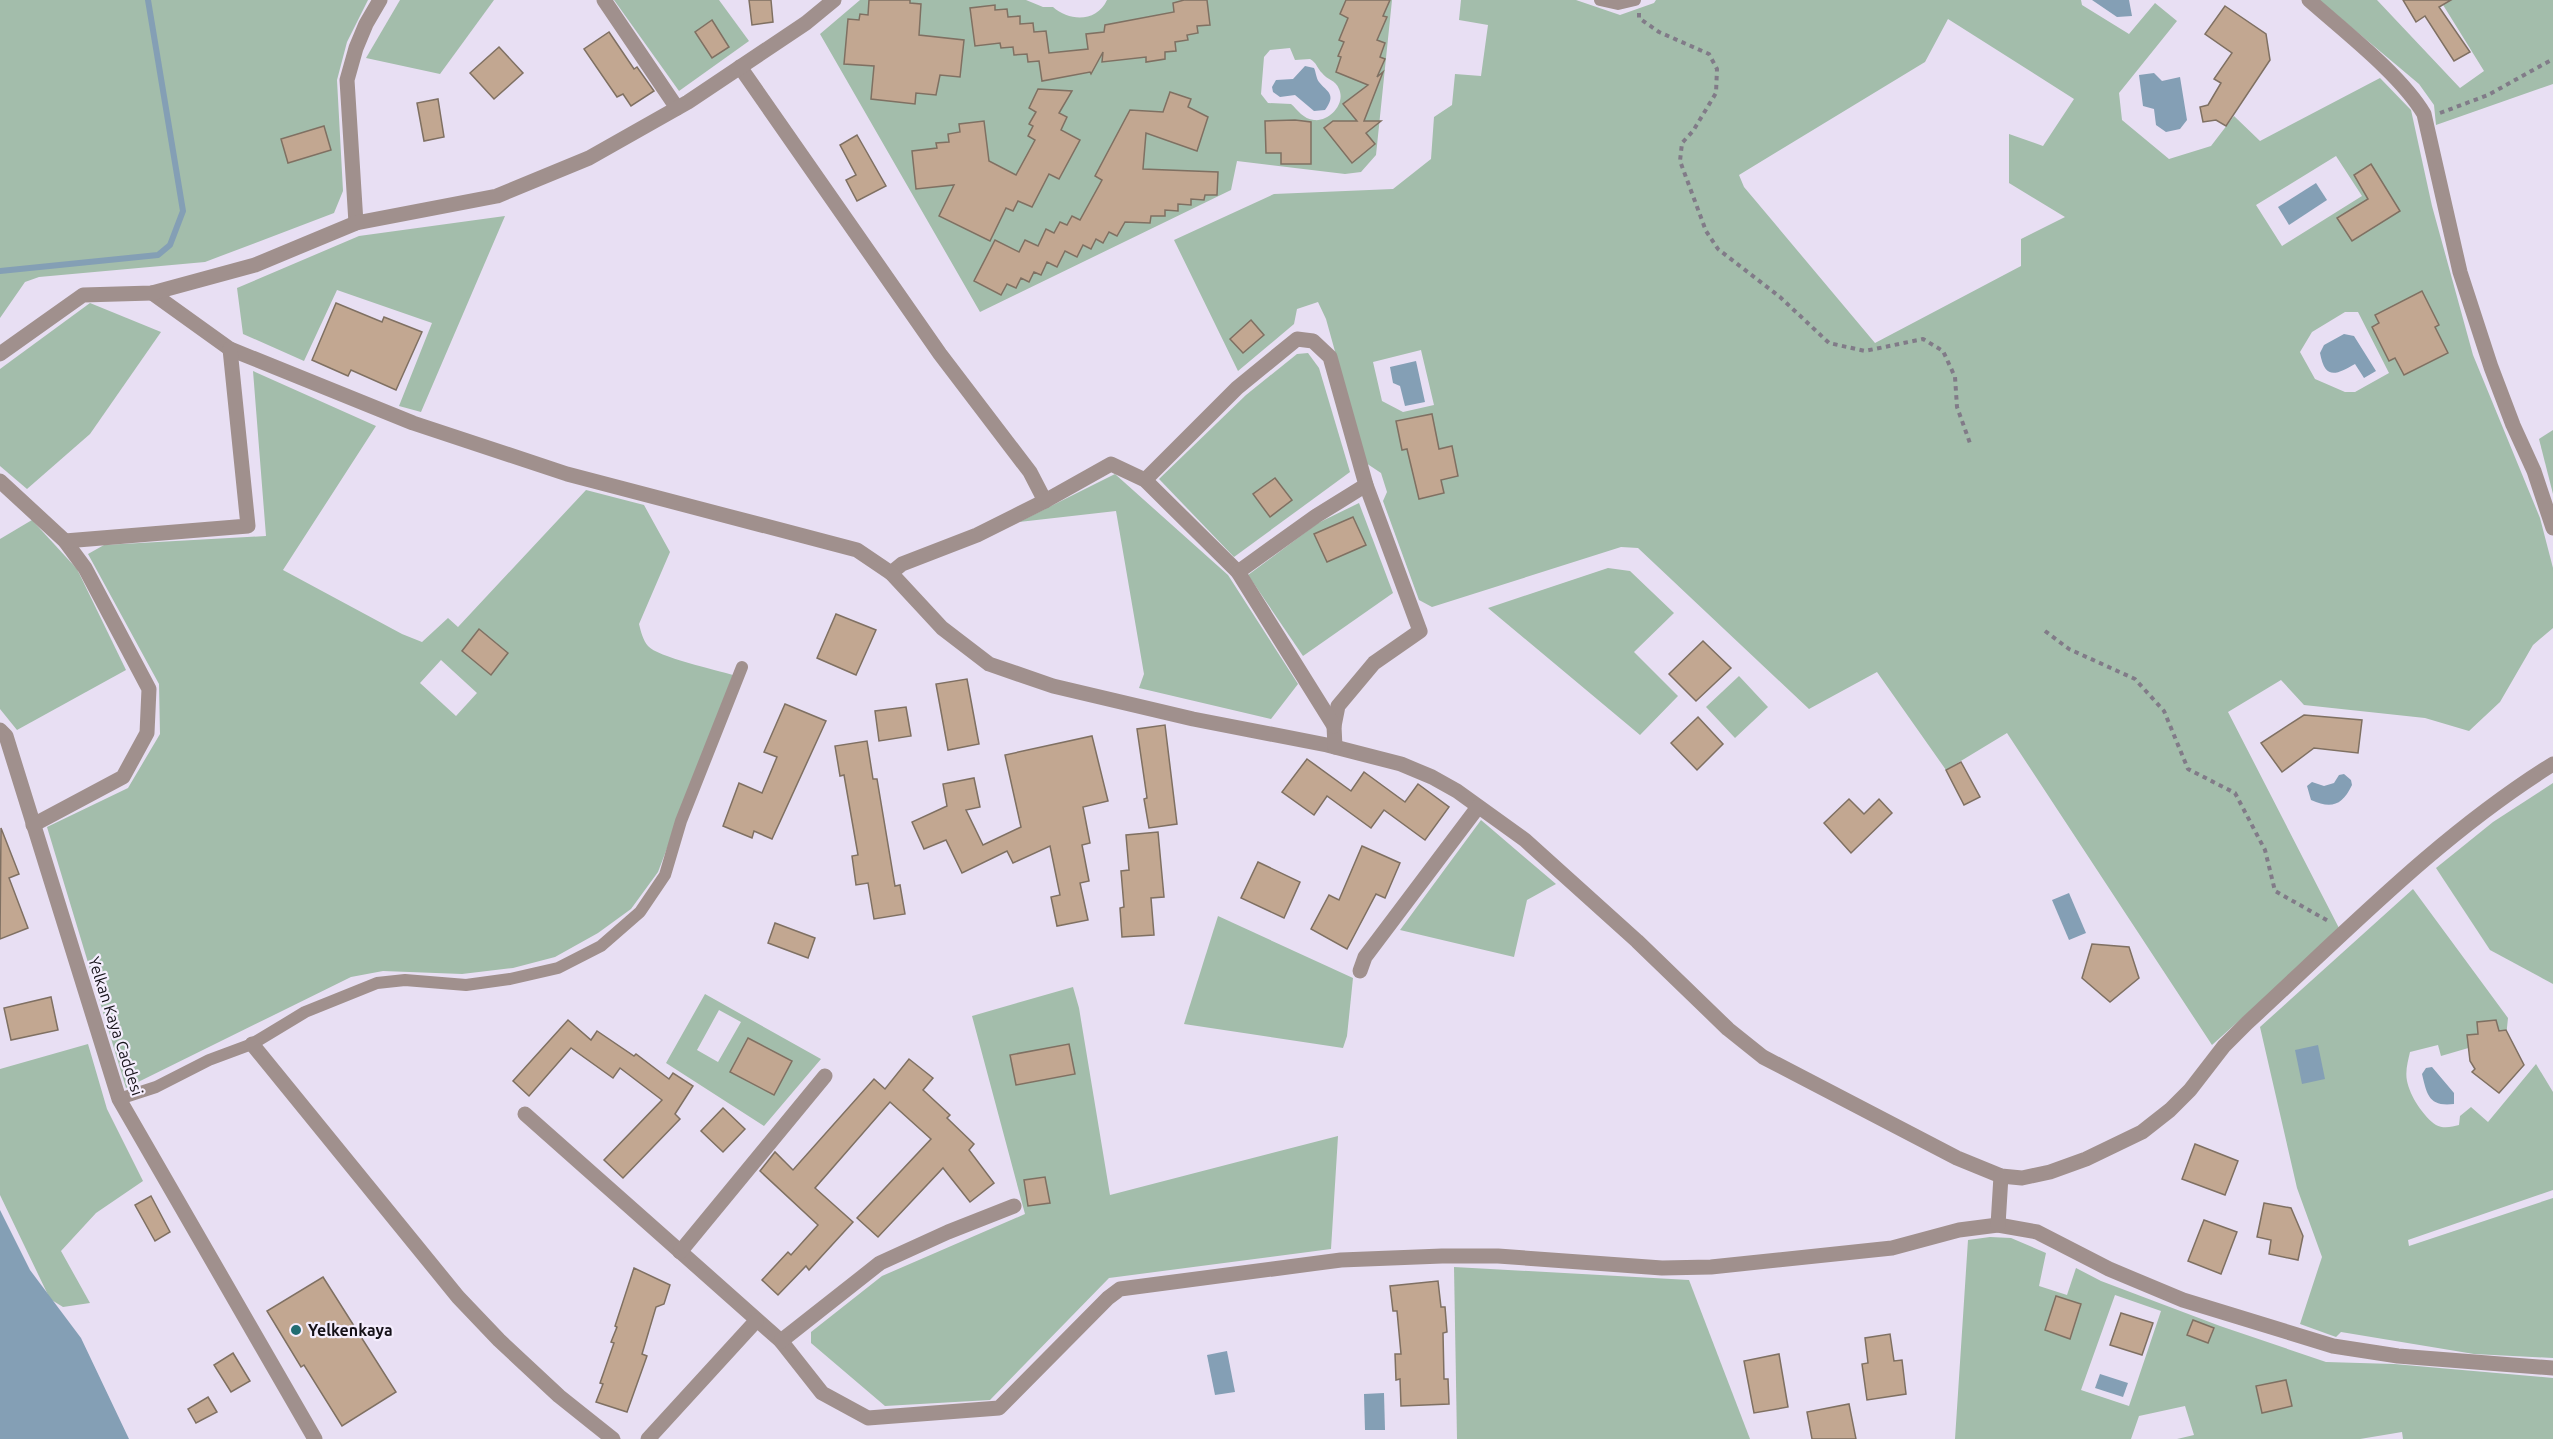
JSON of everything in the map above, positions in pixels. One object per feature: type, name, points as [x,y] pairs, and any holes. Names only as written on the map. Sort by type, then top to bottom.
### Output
[{"type":"street","points":[[356,223],[347,80],[359,40],[381,0]]},
{"type":"street","points":[[604,0],[677,108]]},
{"type":"street","points":[[0,354],[83,295],[152,293],[255,265],[356,223],[497,196],[589,158],[677,108],[806,23],[834,0]]},
{"type":"street","points":[[2309,0],[2379,64],[2417,102],[2424,114],[2460,272],[2490,367],[2512,425],[2534,471],[2553,528]]},
{"type":"street","points":[[740,67],[940,354],[1030,472],[1045,501]]},
{"type":"street","points":[[152,293],[230,349],[382,411],[480,446],[651,497],[857,550],[891,573],[942,628],[989,664],[1053,686],[1335,747],[1401,764],[1432,777],[1457,791],[1525,840],[1637,941],[1728,1029],[1763,1057],[1957,1158],[2001,1176],[2022,1178],[2050,1173],[2086,1159],[2142,1132],[2183,1097],[2239,1030],[2420,862],[2488,807],[2553,764]]},
{"type":"street","points":[[1145,480],[1237,388],[1297,339],[1313,341],[1330,357],[1366,484],[1420,631],[1374,663],[1338,706],[1334,726],[1335,747]]},
{"type":"street","points":[[65,541],[248,526],[230,349]]},
{"type":"street","points":[[891,573],[902,564],[977,535],[1111,465],[1145,480],[1238,572],[1334,726]]},
{"type":"street","points":[[0,481],[65,541],[85,568],[149,689],[147,733],[123,777],[33,825]]},
{"type":"street","points":[[1238,572],[1316,516],[1366,484]]},
{"type":"street","name":"Yelkan Kaya Caddesi","points":[[0,730],[6,736],[119,1099],[315,1439]]},
{"type":"street","points":[[1360,971],[1365,957],[1478,807]]},
{"type":"street","points":[[252,1044],[458,1297],[499,1340],[559,1396],[613,1439]]},
{"type":"street","points":[[680,1252],[825,1076]]},
{"type":"street","points":[[525,1114],[781,1341],[822,1393],[868,1418],[999,1408],[1107,1298],[1120,1289],[1341,1260],[1442,1256],[1498,1256],[1662,1268],[1712,1267],[1892,1248],[1959,1230],[1998,1225],[2037,1232],[2109,1269],[2183,1299],[2333,1346],[2397,1356],[2553,1368]]},
{"type":"street","points":[[1998,1225],[2001,1176]]},
{"type":"street","points":[[781,1341],[880,1263],[948,1232],[1014,1206]]},
{"type":"street","points":[[648,1439],[756,1321]]},
{"type":"lane","points":[[1600,0],[1637,5]]},
{"type":"lane","points":[[119,1099],[156,1087],[209,1060],[252,1044],[305,1012],[377,982],[405,980],[466,985],[510,980],[558,968],[601,946],[640,912],[665,875],[681,821],[742,667]]},
{"type":"path","points":[[1637,5],[1640,18],[1659,32],[1709,54],[1717,69],[1716,93],[1693,131],[1682,142],[1680,161],[1706,231],[1718,249],[1780,297],[1828,343],[1865,351],[1923,339],[1943,351],[1955,376],[1957,407],[1971,446]]},
{"type":"path","points":[[2424,114],[2442,113],[2488,95],[2553,59]]},
{"type":"path","points":[[2045,631],[2069,649],[2135,679],[2164,711],[2188,769],[2235,793],[2265,850],[2275,891],[2326,918],[2344,933]]},
{"type":"green space","points":[[0,0],[368,0],[347,42],[337,80],[343,191],[334,213],[205,262],[39,277],[25,282],[0,318]]},
{"type":"green space","points":[[400,0],[494,0],[440,74],[366,58]]},
{"type":"green space","points":[[614,0],[719,0],[749,41],[679,91]]},
{"type":"green space","points":[[860,0],[1026,0],[1043,7],[1053,7],[1067,15],[1083,17],[1097,12],[1107,0],[1392,0],[1376,155],[1361,172],[1345,174],[1237,161],[1231,190],[980,312],[820,34]],"holes":[[[1290,48],[1295,60],[1310,59],[1338,86],[1341,95],[1338,106],[1325,118],[1310,119],[1291,104],[1268,103],[1261,94],[1264,57],[1270,50]]]},
{"type":"green space","points":[[1461,0],[1576,0],[1620,15],[1654,3],[1656,0],[2081,0],[2082,5],[2129,34],[2155,3],[2177,21],[2119,93],[2122,120],[2169,159],[2211,146],[2234,116],[2260,141],[2380,78],[2411,110],[2432,206],[2473,355],[2540,518],[2553,568],[2553,628],[2533,645],[2500,702],[2469,731],[2425,718],[2304,705],[2281,680],[2228,712],[2340,930],[2212,1045],[2007,733],[1946,770],[1877,672],[1809,709],[1638,548],[1621,547],[1432,607],[1419,600],[1383,501],[1387,492],[1381,473],[1366,463],[1326,319],[1318,302],[1297,309],[1294,324],[1238,371],[1174,240],[1274,194],[1393,189],[1431,159],[1434,117],[1452,105],[1455,74],[1481,76],[1488,25],[1459,20]],"holes":[[[1948,19],[2074,99],[2043,146],[2009,134],[2009,183],[2065,217],[2021,239],[2021,266],[1875,343],[1744,187],[1739,175],[1925,62]],[[2336,156],[2362,196],[2282,246],[2256,205]],[[2345,312],[2358,312],[2389,373],[2355,392],[2345,392],[2315,379],[2300,352],[2312,332]],[[1421,350],[1434,405],[1403,412],[1382,401],[1373,362]]]},
{"type":"green space","points":[[2319,0],[2377,0],[2460,88],[2484,71],[2440,0],[2553,0],[2553,84],[2436,125],[2434,105],[2419,84]]},
{"type":"green space","points":[[505,216],[421,412],[399,406],[432,323],[337,290],[304,361],[243,334],[237,288],[359,236]]},
{"type":"green space","points":[[90,303],[161,332],[90,434],[27,489],[0,466],[0,369]]},
{"type":"green space","points":[[1308,353],[1319,368],[1350,472],[1234,557],[1159,479],[1246,395],[1297,354]]},
{"type":"green space","points":[[253,371],[376,426],[283,570],[402,634],[422,642],[448,618],[458,627],[586,490],[644,505],[670,552],[639,624],[643,639],[648,646],[675,659],[733,675],[658,872],[631,909],[598,933],[555,957],[513,968],[462,974],[383,971],[351,977],[126,1088],[47,827],[128,788],[160,734],[159,684],[88,554],[104,545],[266,536]],"holes":[[[441,660],[477,693],[456,716],[420,683]]]},
{"type":"green space","points":[[2553,430],[2553,494],[2539,439]]},
{"type":"green space","points":[[1115,474],[1228,575],[1298,684],[1271,719],[1139,688],[1144,674],[1116,511],[1019,522]]},
{"type":"green space","points":[[1359,503],[1393,593],[1303,656],[1248,575],[1318,523]]},
{"type":"green space","points":[[32,520],[77,569],[126,670],[17,730],[0,709],[0,539]]},
{"type":"green space","points":[[1608,568],[1630,571],[1674,613],[1634,652],[1678,696],[1640,735],[1488,608]]},
{"type":"green space","points":[[1739,676],[1768,707],[1735,738],[1706,707]]},
{"type":"green space","points":[[2553,783],[2553,984],[2490,950],[2436,868],[2493,822]]},
{"type":"green space","points":[[1481,820],[1556,884],[1527,900],[1514,957],[1400,930]]},
{"type":"green space","points":[[2413,889],[2508,1018],[2506,1037],[2441,1056],[2438,1045],[2410,1052],[2406,1074],[2411,1093],[2422,1111],[2436,1125],[2448,1127],[2459,1125],[2460,1116],[2471,1107],[2488,1122],[2536,1064],[2553,1092],[2553,1190],[2408,1240],[2409,1246],[2553,1198],[2553,1358],[2474,1354],[2341,1332],[2336,1337],[2300,1324],[2322,1257],[2297,1188],[2260,1027]]},
{"type":"green space","points":[[1218,916],[1353,978],[1347,1036],[1343,1048],[1184,1024]]},
{"type":"green space","points":[[1073,987],[1079,1008],[1110,1195],[1338,1136],[1331,1249],[1109,1278],[990,1400],[885,1406],[811,1343],[811,1332],[882,1276],[1025,1214],[972,1016]]},
{"type":"green space","points":[[705,994],[821,1059],[764,1126],[666,1063]],"holes":[[[719,1010],[741,1022],[718,1062],[697,1050]]]},
{"type":"green space","points":[[88,1044],[107,1109],[143,1181],[96,1213],[61,1251],[90,1303],[63,1307],[50,1299],[0,1195],[0,1069]]},
{"type":"green space","points":[[1990,1237],[2011,1238],[2046,1253],[2039,1286],[2067,1295],[2076,1268],[2101,1281],[2220,1326],[2326,1362],[2394,1364],[2553,1378],[2553,1439],[2403,1439],[2402,1432],[2360,1439],[2177,1439],[2194,1435],[2185,1406],[2139,1416],[2131,1439],[1955,1439],[1968,1240]],"holes":[[[2115,1295],[2161,1311],[2129,1406],[2081,1390]]]},
{"type":"green space","points":[[1454,1267],[1689,1280],[1750,1439],[1457,1439]]},
{"type":"water","points":[[2092,0],[2129,0],[2132,16],[2117,17]]},
{"type":"water","points":[[1305,66],[1314,68],[1318,80],[1330,94],[1329,105],[1325,110],[1314,111],[1295,95],[1280,97],[1273,92],[1272,87],[1276,80],[1293,79]]},
{"type":"water","points":[[2154,73],[2162,81],[2180,77],[2187,120],[2180,129],[2166,132],[2156,125],[2154,109],[2143,106],[2139,75]]},
{"type":"water","points":[[2316,183],[2327,200],[2289,225],[2278,207]]},
{"type":"water","points":[[2344,334],[2354,336],[2376,371],[2364,378],[2355,364],[2332,373],[2325,368],[2320,353],[2324,345]]},
{"type":"water","points":[[1416,361],[1425,402],[1405,406],[1400,386],[1393,383],[1390,367]]},
{"type":"water","points":[[2344,774],[2351,780],[2352,785],[2340,801],[2330,805],[2311,800],[2307,786],[2312,782],[2324,786],[2334,783],[2339,775]]},
{"type":"water","points":[[2069,893],[2086,933],[2069,940],[2052,900]]},
{"type":"water","points":[[2318,1045],[2325,1079],[2302,1084],[2295,1050]]},
{"type":"water","points":[[2432,1067],[2454,1093],[2454,1104],[2439,1104],[2430,1098],[2422,1074],[2426,1068]]},
{"type":"water","points":[[0,1210],[30,1270],[81,1338],[129,1439],[0,1439]]},
{"type":"water","points":[[1227,1351],[1235,1392],[1215,1395],[1207,1355]]},
{"type":"water","points":[[2100,1374],[2128,1383],[2123,1397],[2095,1388]]},
{"type":"water","points":[[1384,1393],[1385,1430],[1365,1430],[1364,1394]]},
{"type":"building","points":[[749,0],[771,0],[773,22],[752,25]]},
{"type":"building","points":[[869,0],[910,0],[910,3],[921,4],[919,35],[964,40],[960,77],[940,75],[936,95],[916,93],[915,104],[871,99],[874,66],[844,64],[848,19],[859,20],[860,14],[868,15]]},
{"type":"building","points":[[1184,0],[1207,0],[1210,25],[1197,26],[1198,33],[1187,35],[1188,40],[1175,42],[1176,51],[1165,52],[1165,59],[1146,62],[1146,57],[1102,62],[1103,52],[1091,74],[1090,72],[1042,81],[1039,61],[1028,62],[1027,54],[1014,55],[1013,47],[1001,48],[1000,43],[975,46],[970,8],[995,5],[995,10],[1007,9],[1008,17],[1020,16],[1020,24],[1033,23],[1034,32],[1046,31],[1049,53],[1088,49],[1086,34],[1104,32],[1105,25],[1174,12],[1173,3]]},
{"type":"building","points":[[1346,0],[1390,0],[1383,16],[1387,17],[1377,40],[1385,43],[1380,57],[1385,59],[1377,77],[1383,72],[1364,121],[1381,121],[1366,133],[1375,144],[1352,163],[1324,128],[1333,121],[1357,121],[1343,104],[1368,85],[1336,72],[1341,57],[1338,56],[1344,42],[1339,40],[1348,18],[1340,14]]},
{"type":"building","points":[[2403,0],[2451,0],[2439,7],[2470,52],[2454,61],[2425,16],[2416,22]]},
{"type":"building","points":[[2225,6],[2266,34],[2270,60],[2226,126],[2216,120],[2203,122],[2200,107],[2208,105],[2221,83],[2214,79],[2232,53],[2205,34]]},
{"type":"building","points":[[712,20],[729,47],[712,58],[695,32]]},
{"type":"building","points":[[609,32],[634,69],[637,67],[654,91],[631,106],[623,94],[617,97],[584,49]]},
{"type":"building","points":[[499,47],[523,73],[494,99],[470,73]]},
{"type":"building","points":[[1038,89],[1072,91],[1059,113],[1067,117],[1061,130],[1080,140],[1059,179],[1049,174],[1032,207],[1018,201],[1013,211],[1006,208],[990,241],[939,216],[954,185],[916,189],[912,151],[937,148],[936,143],[949,142],[948,134],[960,132],[959,124],[984,121],[989,161],[1016,175],[1035,140],[1028,136],[1033,126],[1029,124],[1036,112],[1029,108]]},
{"type":"building","points":[[1170,92],[1191,99],[1188,107],[1208,117],[1197,151],[1146,133],[1143,169],[1218,172],[1217,195],[1205,195],[1204,200],[1191,199],[1191,205],[1178,204],[1178,211],[1165,210],[1165,216],[1151,216],[1150,223],[1125,222],[1117,236],[1109,232],[1103,243],[1096,239],[1091,249],[1083,245],[1077,257],[1065,251],[1057,267],[1047,262],[1041,275],[1034,272],[1029,282],[1021,278],[1016,288],[1007,284],[1001,295],[974,281],[995,240],[1019,252],[1025,240],[1038,246],[1046,229],[1054,233],[1060,222],[1067,225],[1072,216],[1080,220],[1102,180],[1095,176],[1130,110],[1163,112]]},
{"type":"building","points":[[438,99],[444,137],[424,141],[417,103]]},
{"type":"building","points":[[1265,121],[1311,122],[1311,164],[1281,164],[1281,153],[1266,153]]},
{"type":"building","points":[[324,126],[331,150],[288,163],[281,139]]},
{"type":"building","points":[[857,135],[886,186],[857,201],[846,180],[856,175],[840,145]]},
{"type":"building","points":[[2371,164],[2400,211],[2352,241],[2337,218],[2368,199],[2354,175]]},
{"type":"building","points":[[2422,291],[2439,325],[2435,327],[2448,353],[2404,375],[2395,358],[2389,361],[2372,327],[2379,323],[2375,315]]},
{"type":"building","points":[[336,303],[382,322],[384,317],[422,332],[396,390],[351,370],[348,376],[312,360]]},
{"type":"building","points":[[1251,320],[1264,335],[1243,353],[1230,339]]},
{"type":"building","points":[[1432,414],[1439,449],[1452,446],[1458,476],[1441,480],[1444,493],[1419,499],[1407,449],[1402,450],[1396,421]]},
{"type":"building","points":[[1275,478],[1292,500],[1270,517],[1253,494]]},
{"type":"building","points":[[1353,517],[1366,545],[1327,562],[1314,534]]},
{"type":"building","points":[[836,614],[876,630],[856,675],[817,658]]},
{"type":"building","points":[[479,629],[508,653],[491,675],[462,651]]},
{"type":"building","points":[[1703,641],[1731,668],[1696,701],[1669,674]]},
{"type":"building","points":[[967,679],[979,744],[948,750],[936,684]]},
{"type":"building","points":[[785,704],[826,721],[772,839],[754,831],[752,838],[723,826],[739,783],[762,793],[777,757],[764,752]]},
{"type":"building","points":[[906,707],[911,736],[879,741],[875,711]]},
{"type":"building","points":[[2304,715],[2362,720],[2358,753],[2314,748],[2282,772],[2261,743]]},
{"type":"building","points":[[1698,717],[1723,744],[1697,770],[1671,743]]},
{"type":"building","points":[[1165,725],[1177,824],[1149,828],[1137,729]]},
{"type":"building","points":[[1092,736],[1108,801],[1083,807],[1090,843],[1082,845],[1089,881],[1080,883],[1088,920],[1057,926],[1051,897],[1060,895],[1050,846],[1013,863],[1007,851],[962,873],[946,840],[924,849],[912,822],[947,806],[943,784],[974,778],[980,807],[966,810],[983,845],[1021,827],[1005,755]]},
{"type":"building","points":[[867,741],[873,779],[877,779],[895,886],[900,885],[905,914],[874,919],[868,883],[856,885],[852,856],[858,855],[844,775],[840,776],[835,746]]},
{"type":"building","points":[[1307,759],[1351,791],[1364,772],[1405,802],[1418,784],[1449,807],[1425,840],[1384,810],[1371,828],[1327,796],[1314,815],[1282,792]]},
{"type":"building","points":[[1961,762],[1980,797],[1964,805],[1946,770]]},
{"type":"building","points":[[1849,799],[1864,814],[1879,799],[1892,813],[1851,853],[1824,823]]},
{"type":"building","points":[[1,828],[19,874],[9,878],[28,928],[0,939]]},
{"type":"building","points":[[1158,832],[1164,897],[1151,898],[1154,935],[1122,937],[1120,908],[1124,907],[1121,871],[1129,870],[1126,835]]},
{"type":"building","points":[[1362,846],[1400,863],[1385,898],[1376,894],[1347,949],[1311,929],[1329,895],[1339,900]]},
{"type":"building","points":[[1258,862],[1300,882],[1284,918],[1241,898]]},
{"type":"building","points":[[775,923],[815,938],[808,958],[768,943]]},
{"type":"building","points":[[2092,944],[2129,947],[2139,978],[2110,1002],[2082,978]]},
{"type":"building","points":[[51,997],[58,1030],[11,1040],[4,1008]]},
{"type":"building","points":[[568,1020],[591,1040],[597,1031],[634,1056],[636,1054],[669,1079],[673,1073],[693,1086],[675,1114],[680,1119],[623,1178],[604,1160],[662,1100],[620,1068],[613,1078],[571,1048],[529,1096],[513,1081]]},
{"type":"building","points":[[2496,1020],[2499,1031],[2506,1030],[2524,1065],[2499,1093],[2472,1072],[2475,1069],[2470,1061],[2467,1035],[2478,1034],[2477,1022]]},
{"type":"building","points":[[748,1038],[792,1061],[774,1095],[730,1072]]},
{"type":"building","points":[[1069,1044],[1075,1074],[1016,1085],[1010,1055]]},
{"type":"building","points":[[909,1059],[933,1078],[923,1090],[950,1115],[947,1118],[974,1144],[969,1150],[994,1183],[970,1202],[943,1168],[878,1237],[857,1218],[931,1139],[890,1102],[815,1188],[853,1222],[809,1270],[806,1266],[778,1295],[762,1280],[788,1252],[791,1255],[818,1225],[760,1171],[775,1152],[793,1170],[874,1079],[885,1089]]},
{"type":"building","points":[[723,1108],[745,1129],[723,1152],[701,1131]]},
{"type":"building","points":[[2195,1144],[2238,1161],[2225,1195],[2182,1179]]},
{"type":"building","points":[[1045,1177],[1050,1203],[1028,1206],[1024,1180]]},
{"type":"building","points":[[151,1196],[170,1232],[155,1241],[135,1205]]},
{"type":"building","points":[[2264,1203],[2291,1208],[2303,1236],[2298,1260],[2269,1254],[2271,1240],[2257,1237]]},
{"type":"building","points":[[2204,1220],[2237,1232],[2221,1274],[2188,1261]]},
{"type":"building","points":[[634,1268],[670,1285],[664,1304],[656,1307],[642,1354],[647,1356],[627,1412],[596,1402],[614,1343],[611,1342],[617,1327],[615,1326]]},
{"type":"building","points":[[323,1277],[396,1392],[342,1426],[304,1365],[301,1367],[267,1311]]},
{"type":"building","points":[[1438,1281],[1441,1307],[1445,1307],[1447,1332],[1443,1333],[1444,1379],[1448,1379],[1449,1404],[1401,1406],[1400,1379],[1396,1380],[1395,1354],[1401,1354],[1397,1311],[1393,1311],[1390,1286]]},
{"type":"building","points":[[2056,1296],[2081,1304],[2070,1339],[2045,1330]]},
{"type":"building","points":[[2121,1313],[2153,1323],[2142,1355],[2110,1345]]},
{"type":"building","points":[[2193,1320],[2214,1328],[2208,1343],[2187,1335]]},
{"type":"building","points":[[1890,1334],[1894,1361],[1902,1360],[1906,1394],[1867,1400],[1862,1364],[1868,1363],[1865,1338]]},
{"type":"building","points":[[233,1353],[250,1381],[231,1392],[214,1365]]},
{"type":"building","points":[[1779,1354],[1788,1407],[1754,1413],[1744,1361]]},
{"type":"building","points":[[2286,1380],[2292,1406],[2262,1413],[2256,1386]]},
{"type":"building","points":[[208,1397],[217,1412],[196,1423],[188,1409]]},
{"type":"building","points":[[1849,1404],[1856,1439],[1812,1439],[1807,1412]]},
{"type":"waterway","points":[[0,271],[158,255],[170,245],[183,211],[148,0]]},
{"type":"place","name":"Yelkenkaya","points":[[296,1330]]}]
